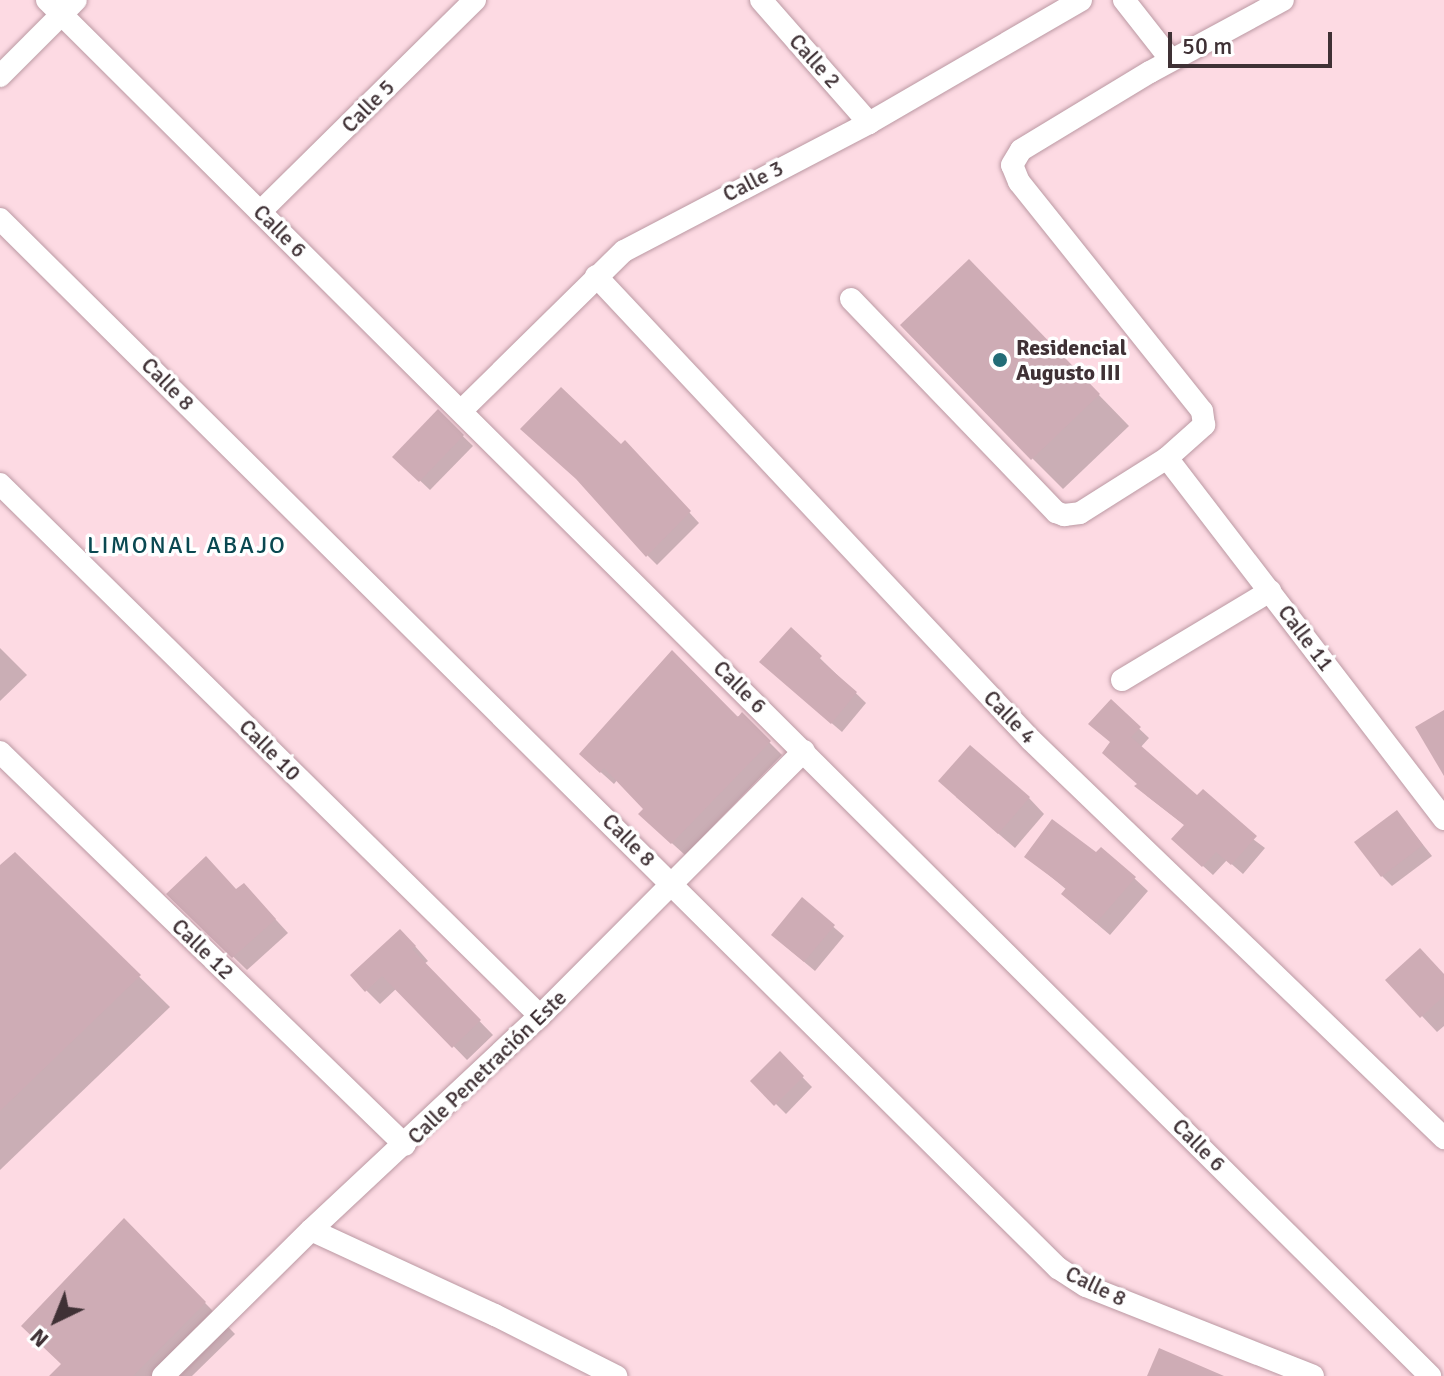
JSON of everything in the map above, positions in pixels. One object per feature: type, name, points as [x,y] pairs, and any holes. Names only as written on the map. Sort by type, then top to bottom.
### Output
[{"type":"street","name":"Calle 5","points":[[260,212],[475,0]]},
{"type":"street","name":"Calle 2","points":[[761,0],[869,123]]},
{"type":"street","name":"Calle 3","points":[[462,410],[624,251],[650,234],[869,123],[1081,0]]},
{"type":"street","points":[[1124,0],[1171,60]]},
{"type":"street","points":[[851,299],[1056,512],[1071,516],[1080,513],[1167,458],[1204,425],[1202,411],[1019,182],[1012,165],[1021,150],[1171,60],[1283,0]]},
{"type":"street","name":"Calle 6","points":[[62,5],[260,212],[1430,1376]]},
{"type":"street","points":[[0,76],[62,5]]},
{"type":"street","name":"Calle 8","points":[[0,219],[1058,1268],[1086,1286],[1313,1376]]},
{"type":"street","name":"Calle 4","points":[[596,276],[1031,740],[1444,1138]]},
{"type":"street","name":"Calle 11","points":[[1167,458],[1444,819]]},
{"type":"street","name":"Calle 10","points":[[0,484],[540,1016]]},
{"type":"street","points":[[1122,680],[1270,591]]},
{"type":"street","name":"Calle Penetración Este","points":[[163,1376],[311,1230],[540,1016],[804,751]]},
{"type":"street","name":"Calle 12","points":[[0,752],[405,1145]]},
{"type":"street","points":[[311,1230],[495,1315],[616,1376]]},
{"type":"building","name":"Residencial Augusto III","points":[[969,259],[1100,394],[1031,460],[900,325]]},
{"type":"building","points":[[561,387],[621,444],[625,440],[691,511],[646,557],[576,479],[520,429]]},
{"type":"building","points":[[438,409],[464,435],[419,482],[392,457]]},
{"type":"building","points":[[791,627],[822,656],[819,659],[857,692],[831,724],[759,662]]},
{"type":"building","points":[[672,650],[738,717],[742,712],[771,741],[671,844],[638,814],[643,809],[604,768],[600,773],[579,754]]},
{"type":"building","points":[[1111,699],[1141,727],[1131,737],[1197,795],[1203,789],[1257,836],[1231,865],[1216,852],[1202,867],[1171,839],[1184,825],[1134,786],[1137,784],[1102,753],[1110,742],[1088,724]]},
{"type":"building","points":[[1444,710],[1444,776],[1415,727]]},
{"type":"building","points":[[970,745],[1030,797],[998,834],[938,781]]},
{"type":"building","points":[[1397,810],[1423,845],[1381,877],[1354,842]]},
{"type":"building","points":[[1052,819],[1096,852],[1101,847],[1136,877],[1096,923],[1061,894],[1066,888],[1024,857]]},
{"type":"building","points":[[15,852],[141,975],[0,1111],[0,865]]},
{"type":"building","points":[[206,856],[236,889],[244,883],[276,919],[232,958],[166,894]]},
{"type":"building","points":[[802,897],[835,925],[804,962],[771,935]]},
{"type":"building","points":[[400,929],[416,946],[412,949],[481,1020],[452,1048],[382,976],[365,992],[350,975]]},
{"type":"building","points":[[1420,948],[1444,974],[1444,996],[1420,1018],[1385,980]]},
{"type":"building","points":[[780,1051],[804,1076],[774,1106],[750,1081]]},
{"type":"building","points":[[124,1218],[206,1302],[133,1376],[49,1376],[61,1364],[21,1326]]},
{"type":"building","points":[[1159,1348],[1224,1376],[1147,1376]]},
{"type":"place","name":"Residencial Augusto III","points":[[1000,360]]},
{"type":"district","name":"LIMONAL ABAJO","points":[[187,546]]}]
